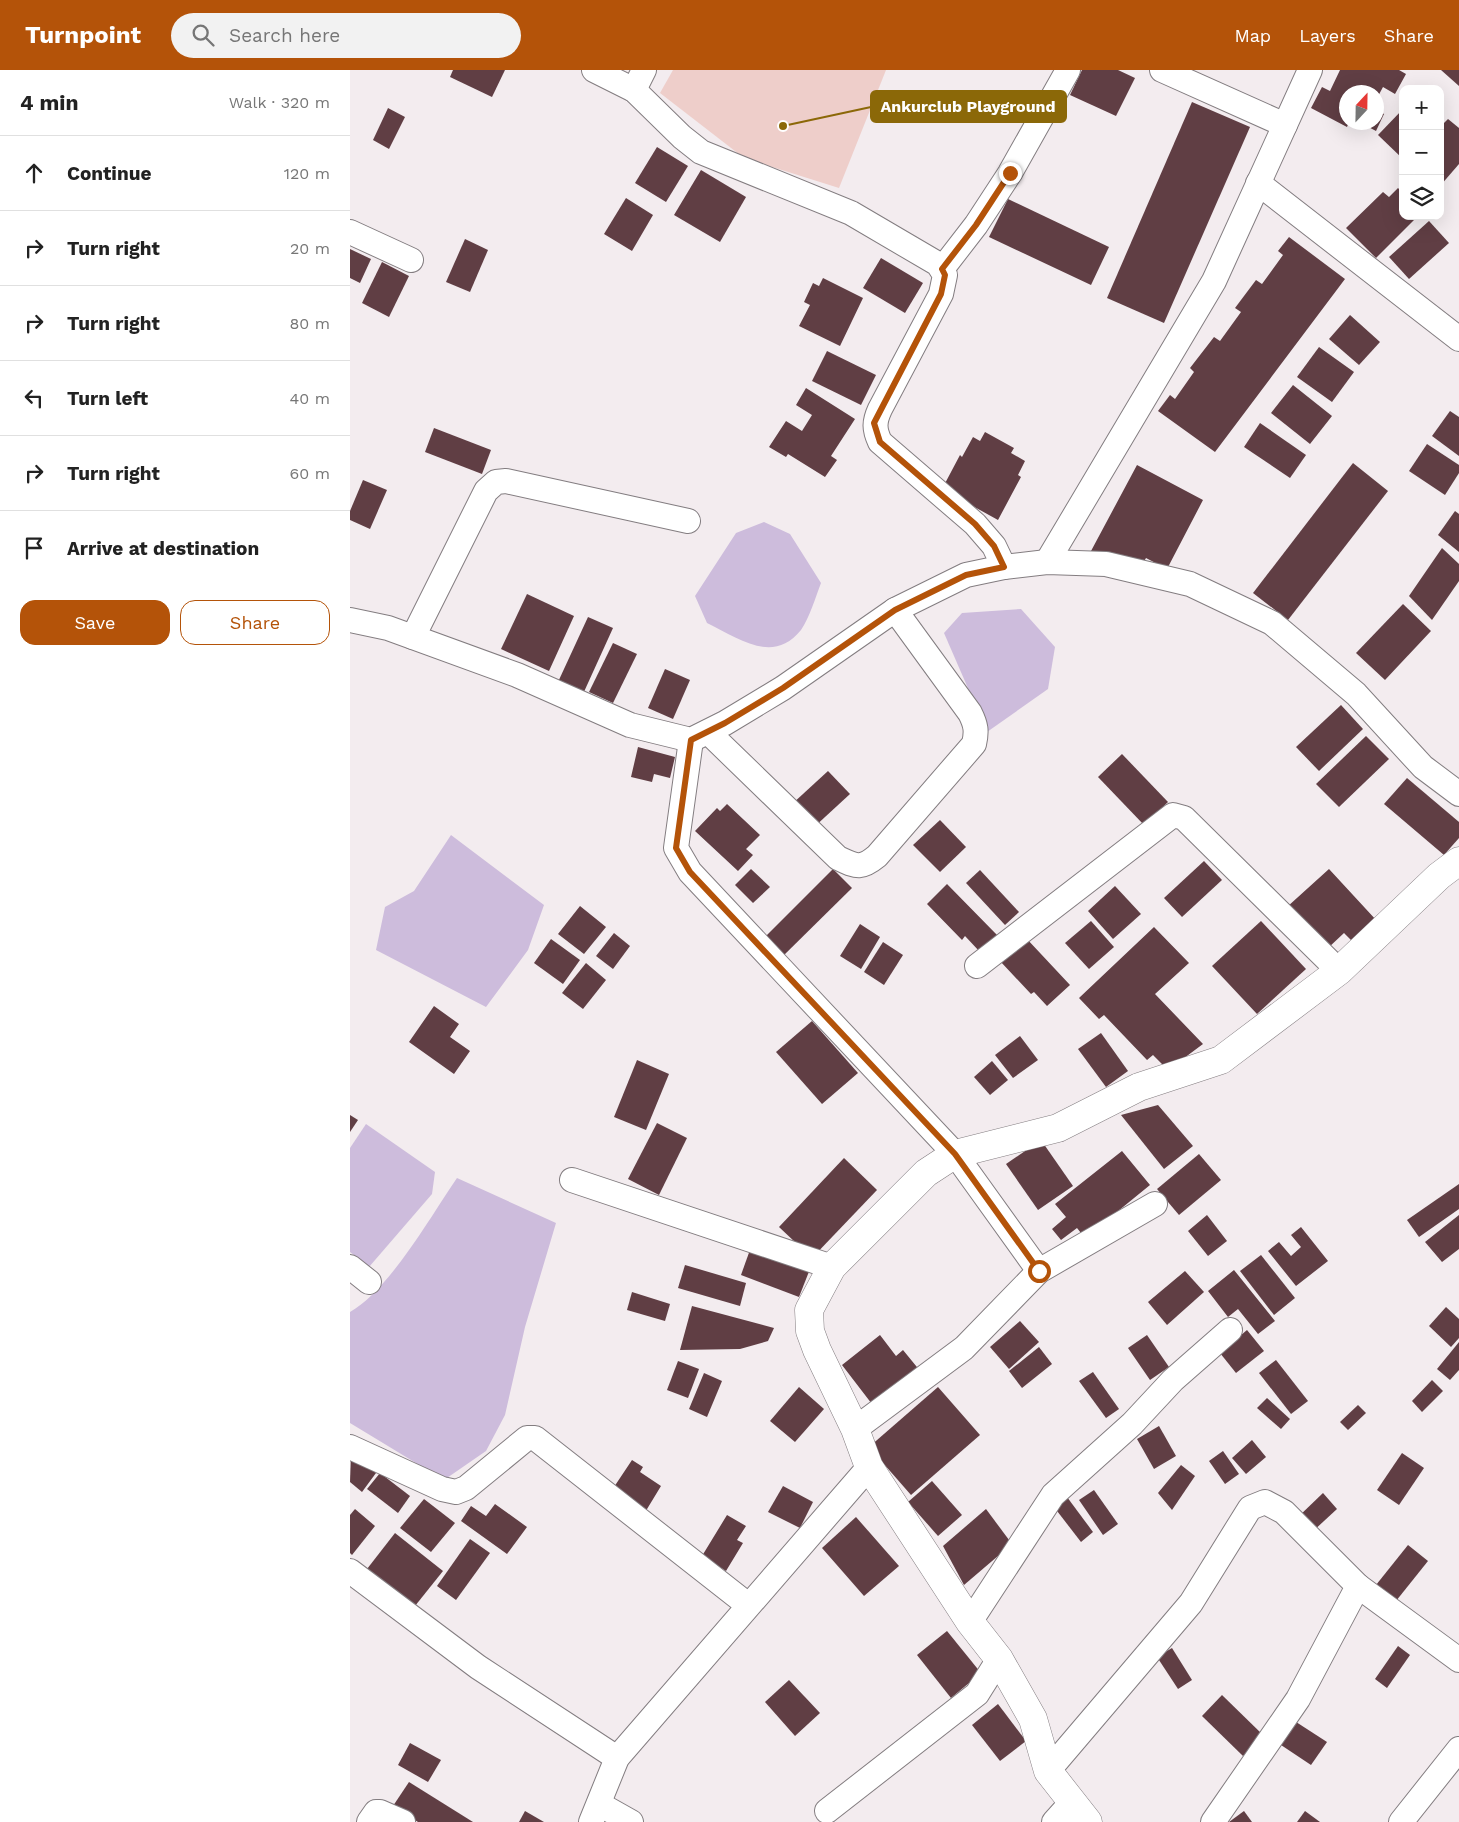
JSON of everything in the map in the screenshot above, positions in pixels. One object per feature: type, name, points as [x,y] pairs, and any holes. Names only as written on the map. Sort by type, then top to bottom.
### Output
[{"type":"street","points":[[594,70],[639,80],[682,137],[701,152],[851,213],[938,264],[945,275],[941,294],[880,409],[874,423],[876,434],[880,442],[975,524],[994,546],[1004,567]]},
{"type":"street","points":[[942,269],[976,225],[1010,173],[1068,70]]},
{"type":"street","points":[[1162,70],[1285,125]]},
{"type":"street","points":[[1047,562],[1214,281],[1310,70]]},
{"type":"street","points":[[1258,183],[1459,340]]},
{"type":"street","points":[[350,232],[411,260]]},
{"type":"street","points":[[413,637],[486,491],[496,482],[506,481],[688,521]]},
{"type":"street","points":[[1039,1271],[955,1154],[690,872],[681,859],[676,848],[700,736],[783,688],[895,610],[966,575],[1004,567],[1047,562],[1106,564],[1190,584],[1272,623],[1356,694],[1423,767],[1459,794]]},
{"type":"street","points":[[350,620],[388,628],[517,675],[630,726],[700,736],[838,858],[853,865],[866,865],[877,856],[974,744],[976,732],[976,724],[970,713],[895,610]]},
{"type":"street","points":[[977,966],[1173,815],[1176,815],[1184,818],[1339,971]]},
{"type":"street","points":[[1054,1822],[1080,1812],[1048,1771],[1033,1719],[999,1659],[970,1622],[869,1467],[855,1429],[817,1350],[810,1331],[810,1310],[832,1268],[926,1173],[955,1154],[1058,1128],[1139,1087],[1222,1060],[1339,971],[1439,876],[1459,861]]},
{"type":"street","points":[[572,1180],[832,1268]]},
{"type":"street","points":[[855,1429],[964,1348],[1039,1271],[1155,1204]]},
{"type":"street","points":[[350,1267],[369,1282]]},
{"type":"street","points":[[970,1622],[1053,1495],[1132,1424],[1173,1380],[1230,1330]]},
{"type":"street","points":[[350,1447],[426,1482],[456,1492],[466,1488],[527,1438],[535,1438],[748,1605]]},
{"type":"street","points":[[631,1822],[595,1813],[617,1758],[869,1467]]},
{"type":"street","points":[[1048,1771],[1191,1603],[1250,1508],[1265,1502],[1284,1512],[1358,1586],[1459,1660]]},
{"type":"street","points":[[350,1571],[478,1667],[617,1758]]},
{"type":"street","points":[[1213,1822],[1298,1699],[1358,1586]]},
{"type":"street","points":[[827,1811],[976,1694],[999,1659]]},
{"type":"street","points":[[1401,1822],[1459,1749]]},
{"type":"street","points":[[369,1822],[376,1812],[403,1822]]},
{"type":"shaded area","points":[[673,70],[886,70],[839,188],[744,158],[660,93]]},
{"type":"shaded area","points":[[764,522],[790,534],[821,583],[810,614],[801,630],[790,640],[779,646],[767,647],[743,641],[707,623],[695,596],[736,533]]},
{"type":"shaded area","points":[[1021,609],[1055,647],[1048,689],[987,732],[944,633],[962,613]]},
{"type":"shaded area","points":[[451,835],[544,905],[528,950],[486,1007],[376,950],[385,907],[414,891]]},
{"type":"shaded area","points":[[366,1124],[435,1172],[432,1194],[369,1267],[350,1252],[350,1148]]},
{"type":"shaded area","points":[[457,1178],[556,1223],[525,1327],[505,1415],[486,1451],[444,1480],[350,1423],[350,1312],[380,1287],[394,1270]]},
{"type":"building","points":[[453,70],[505,70],[492,97],[450,77]]},
{"type":"building","points":[[1082,70],[1118,70],[1135,78],[1116,116],[1070,95]]},
{"type":"building","points":[[1340,70],[1399,70],[1406,74],[1395,94],[1384,88],[1384,85],[1339,85],[1339,123],[1311,108],[1322,87],[1330,91]]},
{"type":"building","points":[[1441,70],[1459,70],[1459,86]]},
{"type":"building","points":[[1192,102],[1250,127],[1164,323],[1107,298]]},
{"type":"building","points":[[388,108],[405,117],[389,149],[373,140]]},
{"type":"building","points":[[1399,113],[1399,155],[1378,135]]},
{"type":"building","points":[[1448,119],[1459,128],[1459,164],[1444,181],[1444,130],[1444,123]]},
{"type":"building","points":[[657,147],[688,166],[666,202],[635,183]]},
{"type":"building","points":[[701,170],[746,197],[720,242],[674,215]]},
{"type":"building","points":[[1398,188],[1399,220],[1414,220],[1376,258],[1346,228],[1383,192],[1389,197]]},
{"type":"building","points":[[626,198],[653,215],[632,251],[604,234]]},
{"type":"building","points":[[1008,199],[1109,247],[1091,285],[989,237]]},
{"type":"building","points":[[1429,221],[1449,243],[1409,279],[1389,257]]},
{"type":"building","points":[[1289,237],[1345,279],[1215,452],[1158,411],[1170,395],[1175,399],[1194,372],[1190,368],[1214,337],[1220,341],[1241,312],[1235,308],[1256,280],[1262,284],[1283,255],[1278,251]]},
{"type":"building","points":[[465,239],[488,250],[470,292],[446,282]]},
{"type":"building","points":[[350,249],[371,259],[360,283],[350,278]]},
{"type":"building","points":[[881,258],[923,283],[905,313],[863,288]]},
{"type":"building","points":[[382,262],[409,276],[389,317],[362,303]]},
{"type":"building","points":[[823,278],[863,298],[840,346],[799,326],[810,305],[804,302],[813,283],[819,286]]},
{"type":"building","points":[[1350,315],[1380,342],[1359,365],[1329,339]]},
{"type":"building","points":[[1319,347],[1354,372],[1332,402],[1297,377]]},
{"type":"building","points":[[827,351],[876,375],[861,405],[812,381]]},
{"type":"building","points":[[1293,385],[1332,416],[1310,444],[1271,413]]},
{"type":"building","points":[[806,388],[855,419],[831,456],[837,460],[825,477],[788,454],[786,457],[769,447],[786,421],[802,431],[812,415],[796,405]]},
{"type":"building","points":[[1450,411],[1459,417],[1459,456],[1432,436]]},
{"type":"building","points":[[1260,423],[1306,455],[1290,478],[1244,447]]},
{"type":"building","points":[[434,428],[491,450],[482,474],[425,452]]},
{"type":"building","points":[[985,432],[1014,448],[1011,453],[1025,461],[1018,475],[1021,477],[998,520],[942,489],[960,455],[962,457],[973,437],[980,441]]},
{"type":"building","points":[[1427,444],[1459,465],[1459,473],[1445,495],[1409,471]]},
{"type":"building","points":[[1353,463],[1388,491],[1288,620],[1253,593]]},
{"type":"building","points":[[1137,465],[1203,500],[1167,569],[1146,558],[1142,565],[1110,561],[1091,551]]},
{"type":"building","points":[[363,480],[387,490],[370,529],[350,520],[350,511]]},
{"type":"building","points":[[1455,511],[1459,514],[1459,552],[1438,535]]},
{"type":"building","points":[[1442,548],[1459,564],[1459,581],[1432,620],[1409,596]]},
{"type":"building","points":[[527,594],[574,616],[549,671],[501,649]]},
{"type":"building","points":[[1403,604],[1431,631],[1385,680],[1356,653]]},
{"type":"building","points":[[588,617],[613,628],[583,694],[558,682]]},
{"type":"building","points":[[613,643],[637,654],[613,703],[589,692]]},
{"type":"building","points":[[665,669],[690,680],[673,719],[648,708]]},
{"type":"building","points":[[1341,705],[1363,729],[1319,771],[1296,747]]},
{"type":"building","points":[[1366,736],[1389,759],[1339,807],[1316,784]]},
{"type":"building","points":[[638,747],[675,757],[670,778],[654,774],[652,782],[631,777]]},
{"type":"building","points":[[1122,754],[1168,802],[1144,825],[1098,777]]},
{"type":"building","points":[[828,771],[850,794],[812,829],[791,805]]},
{"type":"building","points":[[1407,778],[1459,822],[1459,838],[1444,855],[1384,804]]},
{"type":"building","points":[[727,804],[760,835],[746,849],[753,855],[738,871],[695,831],[717,808],[720,811]]},
{"type":"building","points":[[940,820],[966,847],[940,872],[913,845]]},
{"type":"building","points":[[1204,861],[1222,880],[1182,917],[1164,898]]},
{"type":"building","points":[[751,869],[770,887],[753,903],[735,885]]},
{"type":"building","points":[[833,869],[852,888],[780,959],[761,941]]},
{"type":"building","points":[[1329,869],[1377,921],[1353,942],[1344,933],[1327,949],[1287,907]]},
{"type":"building","points":[[980,870],[1019,912],[1005,925],[966,883]]},
{"type":"building","points":[[947,884],[997,935],[980,952],[965,936],[962,940],[927,904]]},
{"type":"building","points":[[1115,886],[1141,914],[1113,939],[1088,911]]},
{"type":"building","points":[[580,906],[606,927],[584,954],[558,934]]},
{"type":"building","points":[[1091,921],[1114,947],[1089,969],[1065,943]]},
{"type":"building","points":[[1261,921],[1306,969],[1257,1014],[1212,966]]},
{"type":"building","points":[[860,924],[880,937],[861,969],[840,956]]},
{"type":"building","points":[[1154,927],[1189,963],[1155,994],[1203,1044],[1168,1070],[1153,1055],[1147,1060],[1104,1015],[1099,1019],[1079,998]]},
{"type":"building","points":[[614,933],[630,946],[613,969],[596,956]]},
{"type":"building","points":[[1026,938],[1070,985],[1047,1006],[1034,992],[1031,994],[1000,961]]},
{"type":"building","points":[[551,939],[580,960],[563,984],[534,963]]},
{"type":"building","points":[[883,942],[903,955],[884,985],[864,972]]},
{"type":"building","points":[[586,963],[606,980],[583,1009],[562,993]]},
{"type":"building","points":[[434,1006],[459,1024],[450,1037],[470,1051],[454,1074],[409,1042]]},
{"type":"building","points":[[812,1021],[858,1073],[822,1104],[776,1052]]},
{"type":"building","points":[[1101,1033],[1128,1071],[1106,1087],[1078,1049]]},
{"type":"building","points":[[1020,1036],[1038,1060],[1013,1078],[995,1055]]},
{"type":"building","points":[[637,1060],[669,1074],[646,1130],[614,1117]]},
{"type":"building","points":[[992,1061],[1008,1080],[990,1095],[974,1077]]},
{"type":"building","points":[[1158,1105],[1193,1146],[1164,1169],[1121,1115]]},
{"type":"building","points":[[350,1115],[358,1120],[350,1132]]},
{"type":"building","points":[[657,1123],[687,1138],[659,1195],[628,1179]]},
{"type":"building","points":[[1041,1140],[1073,1186],[1038,1210],[1006,1164]]},
{"type":"building","points":[[1122,1151],[1150,1185],[1085,1238],[1077,1228],[1061,1240],[1052,1229],[1066,1217],[1055,1204]]},
{"type":"building","points":[[1199,1154],[1221,1180],[1179,1215],[1157,1189]]},
{"type":"building","points":[[844,1158],[877,1190],[812,1258],[779,1227]]},
{"type":"building","points":[[1459,1184],[1459,1209],[1419,1237],[1407,1220]]},
{"type":"building","points":[[1207,1215],[1227,1241],[1208,1256],[1188,1231]]},
{"type":"building","points":[[1459,1215],[1459,1249],[1442,1262],[1425,1242]]},
{"type":"building","points":[[1301,1227],[1328,1261],[1296,1286],[1268,1251],[1279,1242],[1291,1256],[1301,1247],[1291,1235]]},
{"type":"building","points":[[751,1247],[810,1269],[799,1297],[741,1275]]},
{"type":"building","points":[[1261,1255],[1295,1298],[1274,1315],[1240,1271]]},
{"type":"building","points":[[685,1265],[746,1283],[740,1306],[678,1288]]},
{"type":"building","points":[[1234,1270],[1275,1321],[1258,1334],[1238,1309],[1228,1317],[1208,1291]]},
{"type":"building","points":[[1185,1271],[1204,1292],[1167,1325],[1148,1302]]},
{"type":"building","points":[[632,1292],[670,1304],[665,1321],[627,1310]]},
{"type":"building","points":[[692,1306],[774,1328],[768,1341],[740,1349],[680,1350]]},
{"type":"building","points":[[1446,1307],[1459,1319],[1459,1338],[1451,1347],[1429,1326]]},
{"type":"building","points":[[1020,1321],[1039,1342],[1009,1369],[990,1347]]},
{"type":"building","points":[[1247,1330],[1264,1351],[1236,1373],[1220,1353]]},
{"type":"building","points":[[880,1335],[896,1356],[903,1350],[921,1372],[875,1408],[842,1365]]},
{"type":"building","points":[[1147,1335],[1169,1367],[1150,1380],[1128,1348]]},
{"type":"building","points":[[1459,1342],[1459,1370],[1450,1380],[1437,1369]]},
{"type":"building","points":[[1039,1347],[1052,1364],[1022,1388],[1009,1371]]},
{"type":"building","points":[[1276,1360],[1308,1401],[1291,1414],[1259,1373]]},
{"type":"building","points":[[678,1361],[699,1369],[688,1398],[667,1390]]},
{"type":"building","points":[[1093,1372],[1119,1409],[1106,1418],[1079,1381]]},
{"type":"building","points":[[704,1373],[722,1381],[707,1417],[689,1409]]},
{"type":"building","points":[[1432,1380],[1443,1391],[1422,1412],[1412,1401]]},
{"type":"building","points":[[799,1387],[824,1409],[795,1442],[770,1421]]},
{"type":"building","points":[[938,1387],[980,1435],[911,1495],[869,1447]]},
{"type":"building","points":[[1267,1398],[1290,1419],[1281,1429],[1257,1408]]},
{"type":"building","points":[[1358,1405],[1366,1413],[1348,1430],[1340,1422]]},
{"type":"building","points":[[1159,1426],[1176,1456],[1154,1469],[1137,1439]]},
{"type":"building","points":[[1252,1440],[1266,1457],[1246,1474],[1232,1458]]},
{"type":"building","points":[[1223,1451],[1239,1474],[1225,1484],[1209,1461]]},
{"type":"building","points":[[1402,1453],[1424,1468],[1399,1505],[1377,1490]]},
{"type":"building","points":[[351,1454],[376,1473],[362,1492],[350,1482]]},
{"type":"building","points":[[632,1460],[643,1467],[640,1472],[661,1486],[644,1514],[610,1493]]},
{"type":"building","points":[[1181,1465],[1195,1476],[1172,1510],[1158,1493]]},
{"type":"building","points":[[380,1473],[410,1496],[398,1513],[367,1489]]},
{"type":"building","points":[[932,1481],[962,1515],[938,1536],[908,1502]]},
{"type":"building","points":[[783,1486],[813,1502],[800,1528],[768,1512]]},
{"type":"building","points":[[1094,1490],[1118,1524],[1103,1535],[1079,1500]]},
{"type":"building","points":[[1323,1493],[1337,1509],[1311,1533],[1297,1518]]},
{"type":"building","points":[[1067,1497],[1093,1532],[1081,1542],[1054,1507]]},
{"type":"building","points":[[424,1499],[455,1523],[431,1552],[400,1528]]},
{"type":"building","points":[[495,1504],[527,1527],[507,1554],[461,1521],[471,1506],[486,1516]]},
{"type":"building","points":[[355,1509],[375,1526],[352,1555],[350,1553],[350,1515]]},
{"type":"building","points":[[986,1509],[1012,1544],[964,1585],[943,1546]]},
{"type":"building","points":[[727,1515],[746,1526],[737,1540],[743,1543],[726,1571],[702,1556]]},
{"type":"building","points":[[856,1517],[899,1566],[864,1596],[822,1548]]},
{"type":"building","points":[[395,1533],[443,1571],[415,1606],[367,1569]]},
{"type":"building","points":[[470,1539],[490,1553],[456,1600],[437,1586]]},
{"type":"building","points":[[1408,1545],[1428,1561],[1396,1601],[1376,1585]]},
{"type":"building","points":[[947,1631],[981,1673],[951,1698],[917,1655]]},
{"type":"building","points":[[1398,1646],[1410,1655],[1387,1688],[1375,1679]]},
{"type":"building","points":[[1172,1648],[1192,1680],[1178,1689],[1157,1657]]},
{"type":"building","points":[[789,1680],[820,1713],[795,1736],[765,1702]]},
{"type":"building","points":[[1222,1695],[1263,1735],[1243,1756],[1202,1716]]},
{"type":"building","points":[[998,1704],[1026,1741],[1000,1761],[972,1725]]},
{"type":"building","points":[[1293,1720],[1327,1742],[1311,1765],[1278,1743]]},
{"type":"building","points":[[410,1743],[441,1760],[428,1782],[398,1765]]},
{"type":"building","points":[[409,1782],[473,1822],[418,1822],[393,1806]]},
{"type":"building","points":[[525,1811],[544,1822],[519,1822]]},
{"type":"building","points":[[1244,1811],[1252,1822],[1229,1822]]},
{"type":"building","points":[[1305,1811],[1320,1822],[1297,1822]]},
{"type":"place","name":"Ankurclub Playground","points":[[783,126]]},
{"type":"route","points":[[1010,173],[976,225],[942,269],[945,275],[941,294],[874,423],[880,442],[975,524],[994,546],[1004,567],[966,575],[895,610],[783,688],[725,723],[691,740],[676,848],[690,872],[955,1154],[1039,1271]]}]
